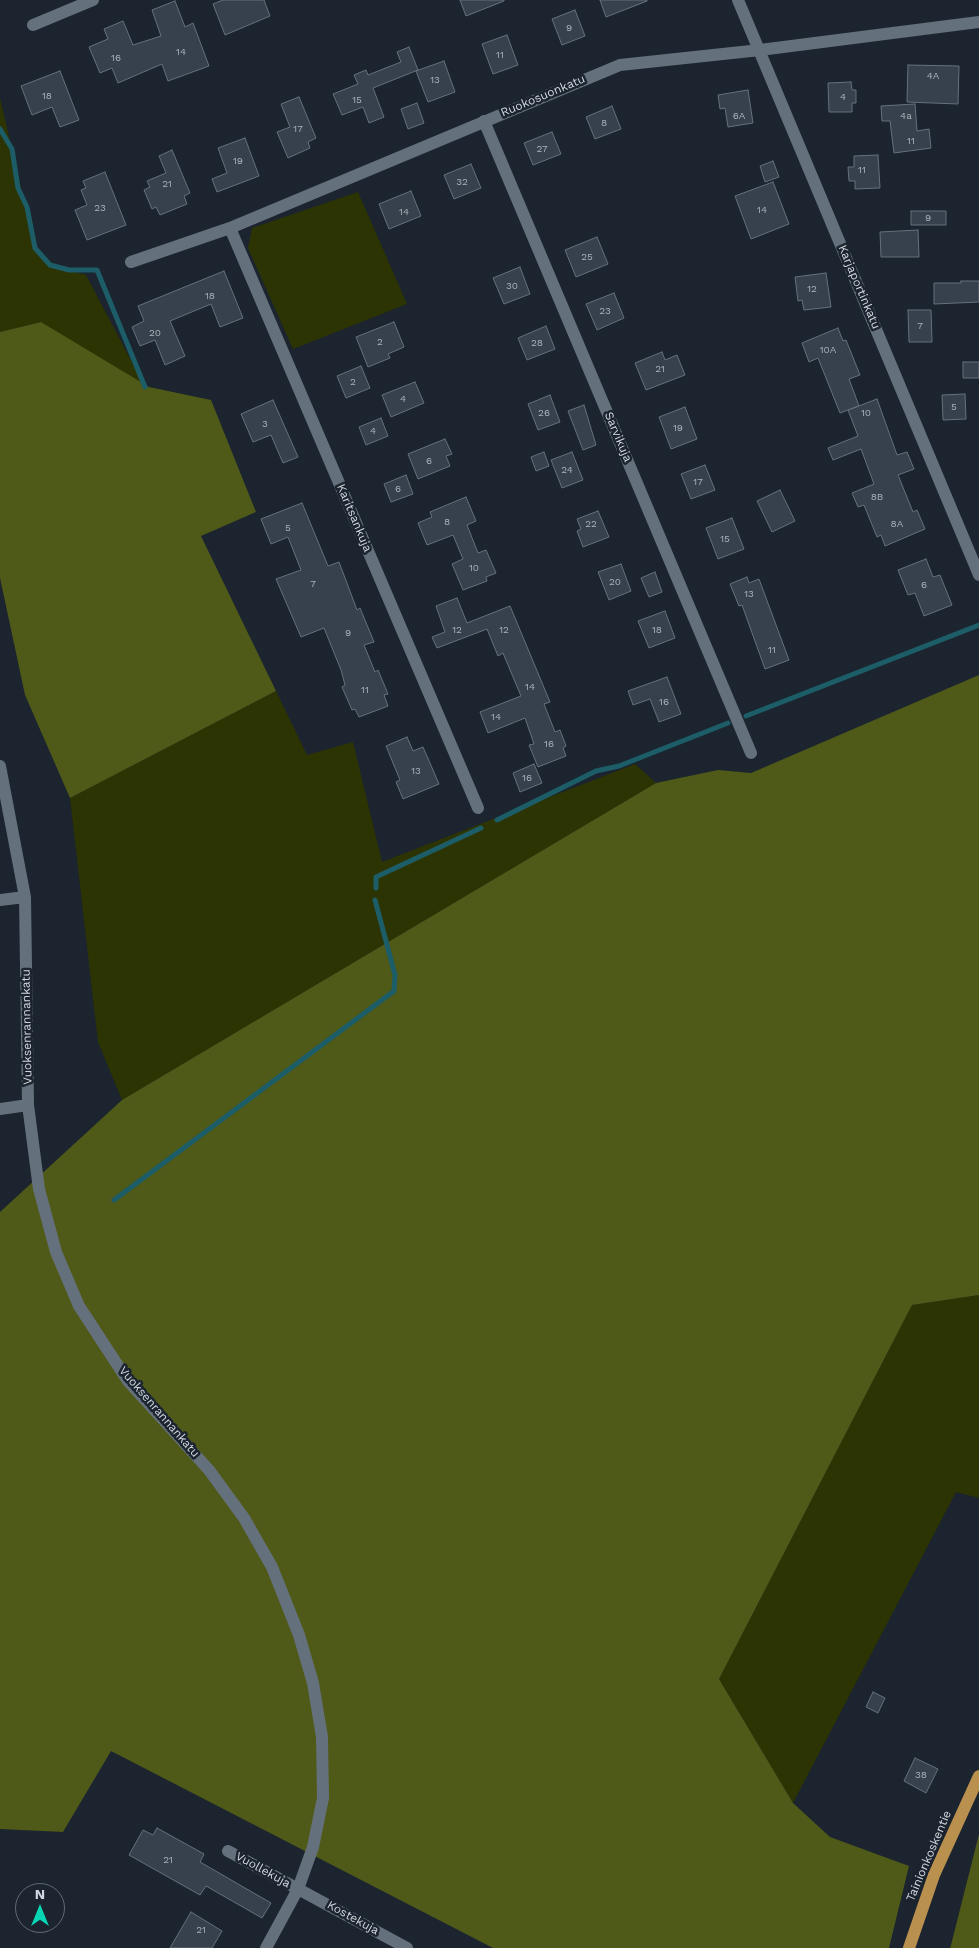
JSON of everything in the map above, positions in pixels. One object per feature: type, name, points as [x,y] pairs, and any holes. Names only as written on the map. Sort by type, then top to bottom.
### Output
[{"type":"main road","name":"Tainionkoskentie","points":[[909,1948],[934,1875],[979,1776]]},
{"type":"street","points":[[33,25],[93,0]]},
{"type":"street","name":"Karjaportinkatu","points":[[738,0],[979,575]]},
{"type":"street","name":"Ruokosuonkatu","points":[[131,262],[230,228],[620,65],[760,50],[979,22]]},
{"type":"street","name":"Sarvikuja","points":[[484,122],[751,753]]},
{"type":"street","name":"Karitsankuja","points":[[230,228],[478,808]]},
{"type":"street","name":"Vuoksenrannankatu","points":[[0,766],[25,897],[28,1105],[38,1189],[56,1252],[79,1306],[128,1381],[209,1470],[244,1518],[272,1567],[299,1636],[313,1683],[322,1738],[323,1798],[313,1847],[298,1889],[266,1948]]},
{"type":"street","points":[[0,900],[25,897]]},
{"type":"street","points":[[0,1109],[28,1105]]},
{"type":"street","name":"Vuollekuja","points":[[228,1851],[298,1889]]},
{"type":"street","name":"Kostekuja","points":[[298,1889],[407,1948]]},
{"type":"green space","points":[[0,98],[35,248],[57,267],[86,275],[145,387],[41,322],[0,332]]},
{"type":"green space","points":[[358,192],[407,304],[293,349],[248,248],[252,228]]},
{"type":"green space","points":[[41,322],[149,387],[211,400],[256,512],[201,536],[276,691],[70,798],[25,695],[0,578],[0,332]]},
{"type":"green space","points":[[979,675],[979,1295],[912,1305],[719,1679],[793,1803],[830,1837],[909,1866],[889,1948],[493,1948],[111,1751],[63,1832],[0,1829],[0,1212],[122,1100],[656,783],[718,770],[751,773]]},
{"type":"green space","points":[[276,691],[307,755],[353,742],[382,862],[635,764],[656,783],[122,1100],[98,1042],[70,798]]},
{"type":"green space","points":[[979,1295],[979,1498],[956,1492],[793,1803],[719,1679],[912,1305]]},
{"type":"green space","points":[[979,1834],[979,1948],[950,1948],[951,1945]]},
{"type":"building","points":[[223,0],[264,0],[270,16],[225,35],[213,4]]},
{"type":"building","points":[[460,0],[504,0],[504,1],[466,16]]},
{"type":"building","points":[[600,0],[647,0],[647,1],[606,17]]},
{"type":"building","points":[[175,1],[185,27],[193,23],[209,66],[168,81],[162,64],[118,83],[112,68],[100,73],[89,47],[108,39],[104,29],[123,21],[133,45],[161,36],[152,10]]},
{"type":"building","points":[[575,10],[585,36],[562,45],[552,19]]},
{"type":"building","points":[[507,35],[518,65],[493,74],[482,44]]},
{"type":"building","points":[[409,47],[418,70],[373,88],[384,117],[369,123],[363,107],[342,115],[333,94],[358,84],[354,75],[366,70],[368,75],[401,62],[397,52]]},
{"type":"building","points":[[444,61],[455,92],[428,102],[416,71]]},
{"type":"building","points":[[908,65],[959,66],[958,104],[907,102]]},
{"type":"building","points":[[60,71],[79,120],[60,127],[52,107],[32,115],[21,86]]},
{"type":"building","points":[[851,82],[852,90],[856,90],[856,103],[852,103],[852,112],[829,112],[828,83]]},
{"type":"building","points":[[748,90],[753,123],[728,127],[725,108],[720,109],[718,95]]},
{"type":"building","points":[[299,97],[316,138],[308,142],[310,148],[288,158],[277,132],[290,127],[281,104]]},
{"type":"building","points":[[417,103],[424,123],[408,129],[401,109]]},
{"type":"building","points":[[915,104],[917,131],[929,129],[931,148],[894,153],[890,121],[882,121],[881,106]]},
{"type":"building","points":[[612,106],[621,129],[595,139],[586,117]]},
{"type":"building","points":[[552,132],[561,154],[533,165],[524,143]]},
{"type":"building","points":[[245,138],[259,176],[217,192],[212,179],[227,173],[218,148]]},
{"type":"building","points":[[172,150],[190,193],[184,196],[187,204],[160,215],[156,207],[152,209],[144,190],[150,187],[147,181],[166,173],[159,156]]},
{"type":"building","points":[[878,155],[880,188],[855,189],[855,181],[849,181],[848,167],[854,167],[854,156]]},
{"type":"building","points":[[773,161],[779,177],[765,182],[760,166]]},
{"type":"building","points":[[471,164],[481,188],[454,199],[444,175]]},
{"type":"building","points":[[105,172],[126,225],[87,240],[75,210],[87,205],[81,190],[86,188],[83,181]]},
{"type":"building","points":[[773,182],[789,224],[751,239],[735,196]]},
{"type":"building","points":[[411,191],[421,216],[389,229],[379,204]]},
{"type":"building","points":[[911,211],[946,211],[946,225],[911,225]]},
{"type":"building","points":[[918,230],[919,257],[881,257],[880,232]]},
{"type":"building","points":[[597,237],[608,264],[576,277],[565,250]]},
{"type":"building","points":[[520,267],[530,294],[504,304],[493,278]]},
{"type":"building","points":[[224,271],[243,318],[220,327],[211,304],[170,321],[185,356],[165,365],[155,340],[140,346],[132,327],[144,321],[138,306]]},
{"type":"building","points":[[826,273],[831,307],[804,310],[802,300],[798,301],[795,277]]},
{"type":"building","points":[[961,281],[979,281],[979,302],[934,304],[934,283],[961,283]]},
{"type":"building","points":[[614,293],[624,318],[597,330],[586,304]]},
{"type":"building","points":[[908,310],[931,310],[932,342],[909,342]]},
{"type":"building","points":[[394,322],[404,347],[388,354],[390,358],[368,367],[356,337]]},
{"type":"building","points":[[546,326],[555,349],[527,360],[518,338]]},
{"type":"building","points":[[838,328],[843,341],[846,340],[860,375],[849,379],[859,406],[840,413],[818,358],[809,362],[802,343]]},
{"type":"building","points":[[662,352],[665,360],[677,355],[685,375],[646,390],[635,363]]},
{"type":"building","points":[[963,362],[979,362],[979,378],[963,378]]},
{"type":"building","points":[[361,366],[370,388],[346,398],[337,376]]},
{"type":"building","points":[[415,382],[424,403],[391,417],[382,395]]},
{"type":"building","points":[[965,394],[966,419],[943,420],[942,395]]},
{"type":"building","points":[[550,395],[560,422],[538,430],[528,404]]},
{"type":"building","points":[[877,399],[897,455],[907,452],[914,469],[898,475],[913,512],[917,510],[925,529],[885,546],[881,535],[877,537],[864,505],[858,507],[852,493],[874,484],[861,449],[833,460],[828,448],[858,436],[848,410]]},
{"type":"building","points":[[273,400],[298,457],[283,463],[271,435],[253,442],[241,414]]},
{"type":"building","points":[[584,405],[596,445],[583,450],[568,411]]},
{"type":"building","points":[[685,407],[697,439],[671,449],[659,417]]},
{"type":"building","points":[[381,418],[388,436],[366,445],[359,427]]},
{"type":"building","points":[[445,439],[452,454],[446,456],[450,466],[418,479],[408,454]]},
{"type":"building","points":[[544,452],[549,466],[536,471],[531,457]]},
{"type":"building","points":[[572,452],[583,480],[562,488],[551,460]]},
{"type":"building","points":[[705,465],[715,490],[691,499],[681,474]]},
{"type":"building","points":[[406,475],[413,494],[391,502],[384,484]]},
{"type":"building","points":[[780,490],[795,521],[772,532],[757,501]]},
{"type":"building","points":[[466,497],[476,521],[467,525],[478,553],[486,550],[496,573],[486,577],[487,581],[463,590],[452,564],[463,559],[453,535],[427,545],[418,523],[432,517],[430,512]]},
{"type":"building","points":[[302,503],[328,566],[339,562],[357,610],[360,608],[374,642],[364,645],[375,672],[378,670],[388,694],[384,695],[388,706],[359,717],[355,709],[352,710],[342,687],[345,685],[341,670],[324,628],[301,637],[276,579],[301,570],[288,537],[271,544],[261,519]]},
{"type":"building","points":[[598,511],[609,537],[583,547],[577,531],[581,529],[577,519]]},
{"type":"building","points":[[732,518],[744,549],[718,559],[706,528]]},
{"type":"building","points":[[926,559],[933,577],[940,575],[952,605],[924,616],[915,593],[908,595],[898,570]]},
{"type":"building","points":[[621,564],[631,591],[609,600],[598,572]]},
{"type":"building","points":[[655,572],[662,592],[649,597],[641,578]]},
{"type":"building","points":[[747,577],[749,583],[759,579],[789,660],[765,669],[742,605],[739,606],[730,584]]},
{"type":"building","points":[[457,598],[467,623],[510,606],[550,702],[544,704],[555,732],[560,730],[566,746],[563,748],[566,756],[538,767],[529,745],[534,744],[525,718],[488,733],[480,712],[521,696],[503,653],[498,656],[487,629],[437,648],[432,637],[445,632],[436,606]]},
{"type":"building","points":[[665,611],[675,638],[649,648],[638,621]]},
{"type":"building","points":[[667,677],[681,714],[659,722],[650,699],[633,705],[628,691]]},
{"type":"building","points":[[407,737],[413,751],[423,747],[439,784],[403,799],[396,782],[400,780],[386,746]]},
{"type":"building","points":[[534,764],[542,783],[520,792],[513,773]]},
{"type":"building","points":[[873,1692],[885,1698],[878,1713],[866,1707]]},
{"type":"building","points":[[915,1758],[938,1769],[926,1793],[904,1781]]},
{"type":"building","points":[[157,1828],[204,1854],[200,1862],[271,1903],[262,1918],[206,1886],[200,1895],[129,1855],[143,1830],[153,1835]]},
{"type":"building","points":[[191,1912],[222,1931],[212,1948],[170,1948]]},
{"type":"waterway","points":[[0,129],[12,149],[18,188],[27,207],[35,248],[50,265],[69,270],[97,270],[145,387]]},
{"type":"waterway","points":[[746,716],[979,625]]},
{"type":"waterway","points":[[497,820],[596,771],[619,766],[728,723]]},
{"type":"waterway","points":[[376,888],[376,877],[481,828]]},
{"type":"waterway","points":[[114,1200],[394,991],[395,975],[375,900]]}]
